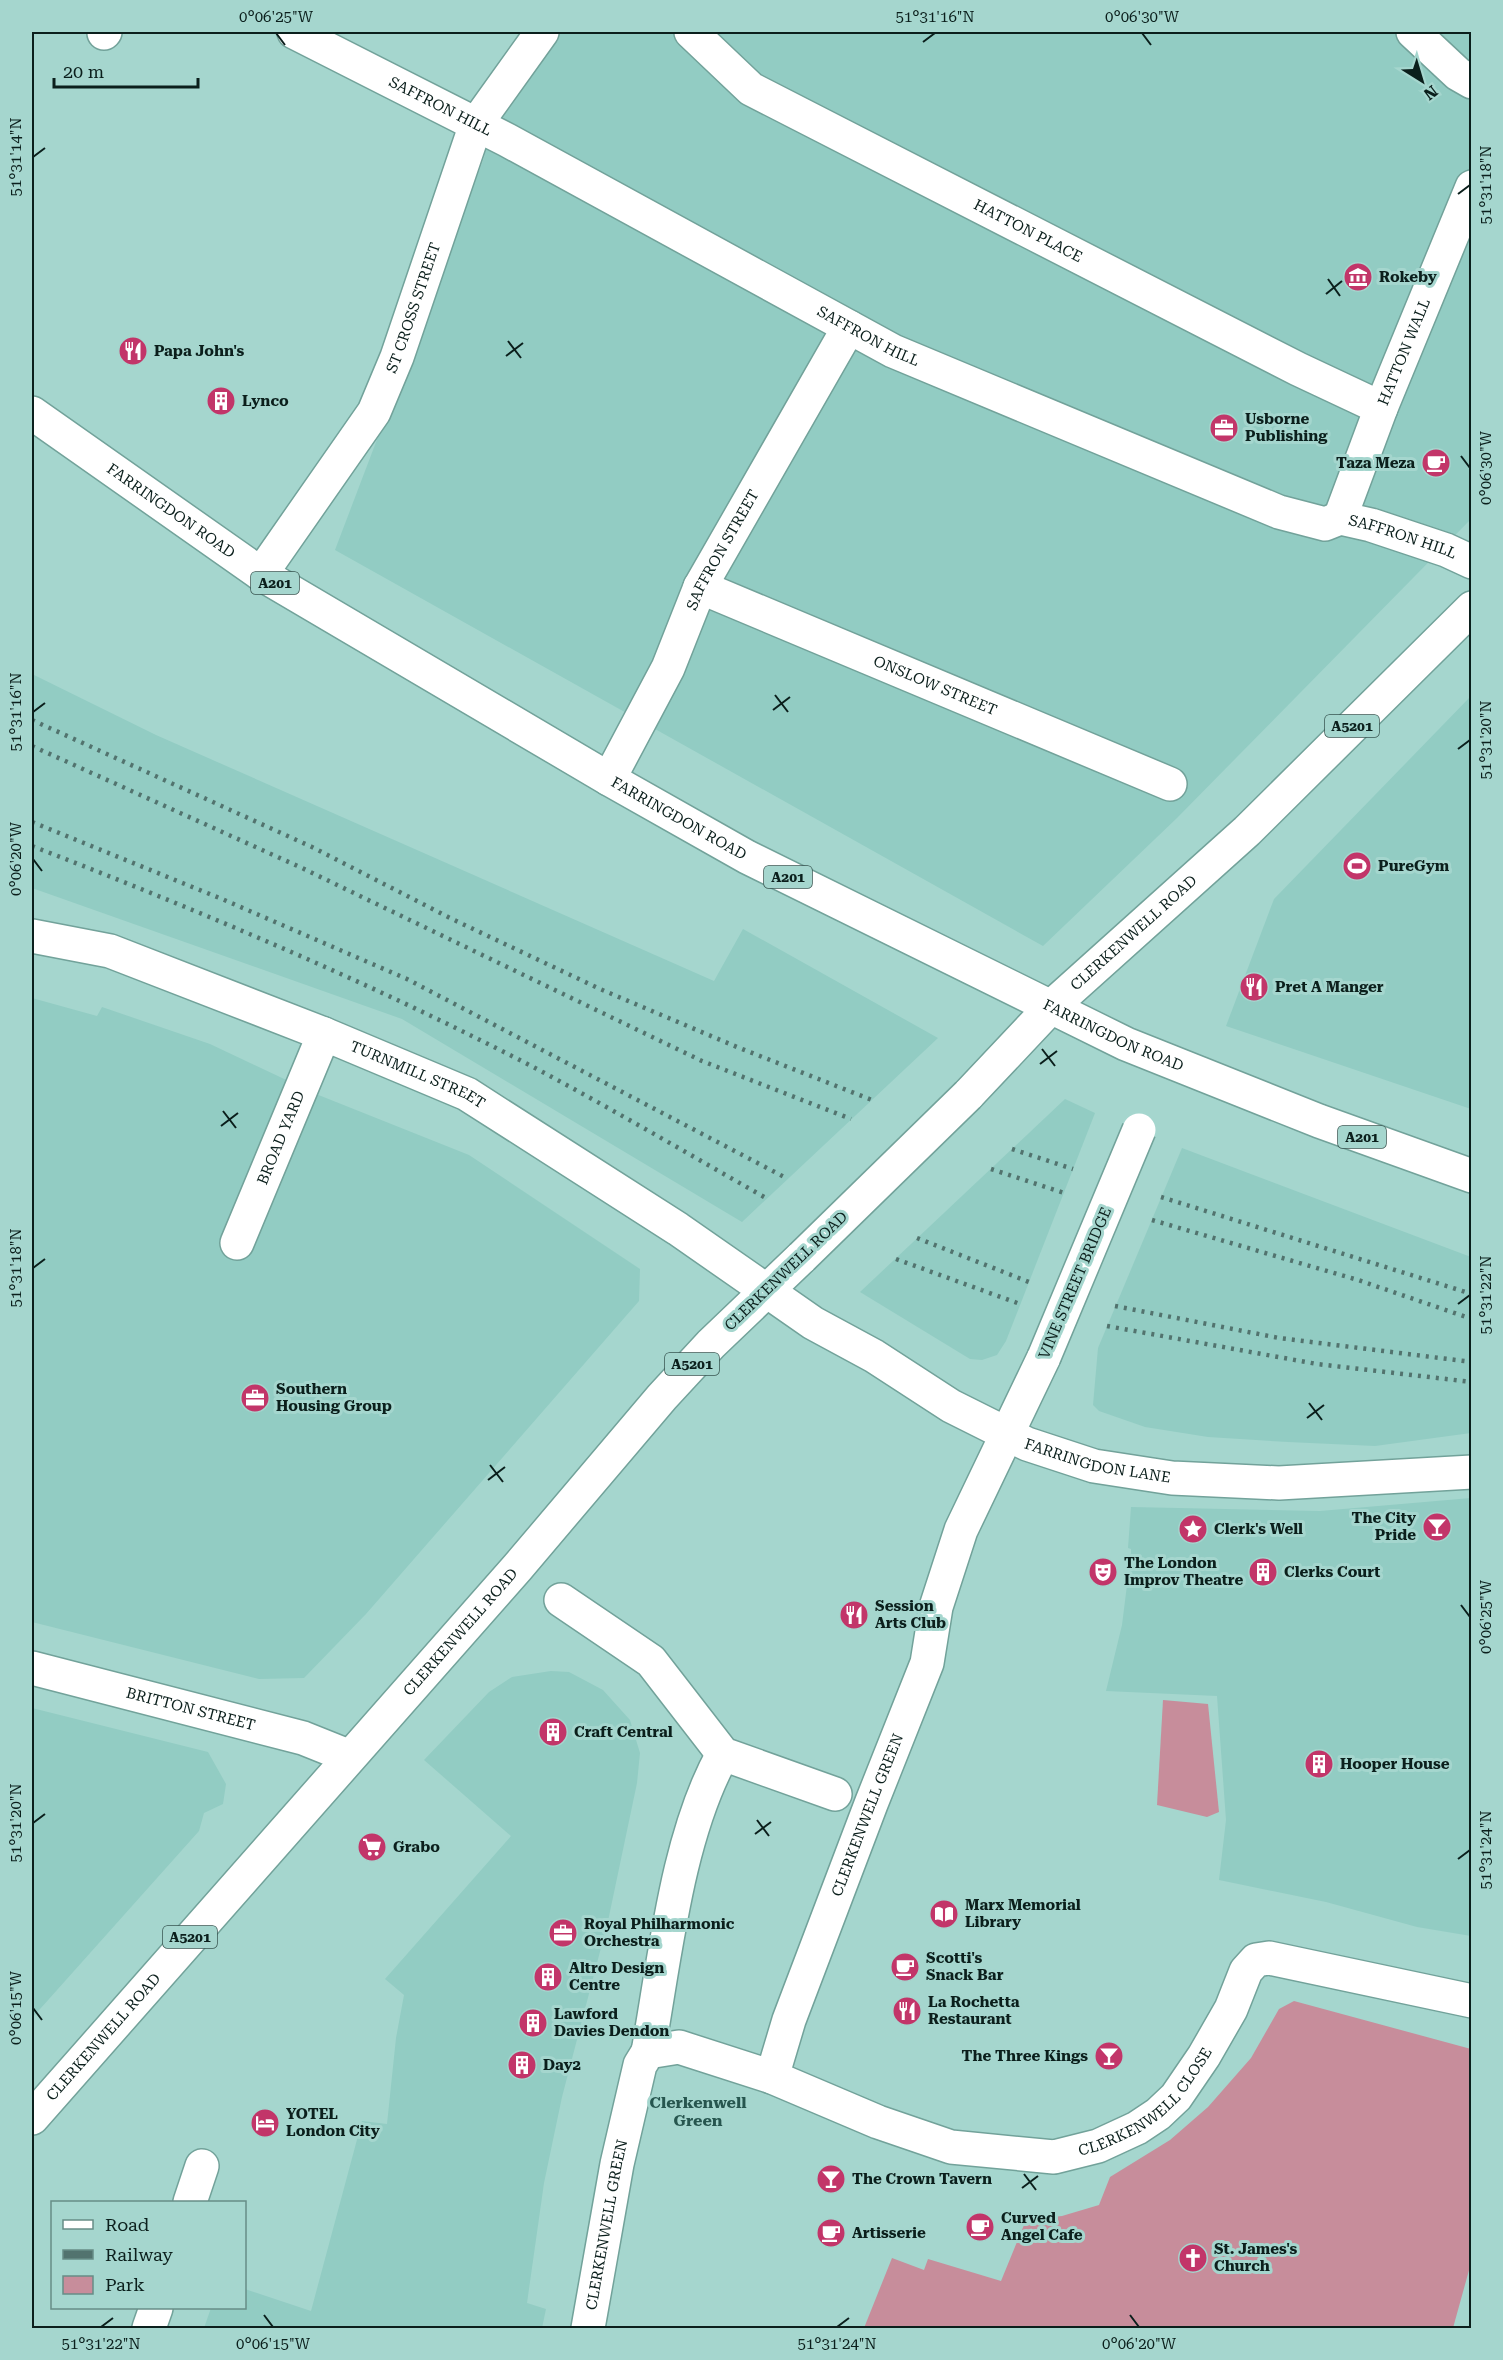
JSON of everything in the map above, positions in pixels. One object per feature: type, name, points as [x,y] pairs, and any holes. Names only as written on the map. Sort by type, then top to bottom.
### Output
[{"type":"street","name":"SAFFRON HILL","points":[[294,32],[476,124],[892,351],[1279,512],[1325,524],[1340,518],[1446,550],[1472,562]]},
{"type":"street","name":"ST CROSS STREET","points":[[261,574],[374,412],[397,357],[476,124],[542,32]]},
{"type":"street","name":"HATTON PLACE","points":[[691,32],[751,89],[1298,369],[1381,408]]},
{"type":"street","points":[[1413,32],[1458,74],[1472,82]]},
{"type":"street","name":"HATTON WALL","points":[[1340,518],[1381,408],[1472,187]]},
{"type":"street","name":"SAFFRON STREET","points":[[609,779],[668,668],[700,587],[849,327]]},
{"type":"street","name":"FARRINGDON ROAD","points":[[32,413],[261,574],[609,779],[747,857],[1149,1054],[1319,1121],[1472,1176]]},
{"type":"street","name":"ONSLOW STREET","points":[[700,587],[1170,784]]},
{"type":"street","name":"CLERKENWELL ROAD","points":[[32,2118],[348,1756],[516,1568],[662,1397],[711,1344],[802,1257],[1051,1007],[1247,831],[1472,608]]},
{"type":"street","name":"TURNMILL STREET","points":[[32,936],[110,951],[324,1034],[467,1094],[678,1229],[767,1290]]},
{"type":"street","name":"BROAD YARD","points":[[237,1243],[324,1034]]},
{"type":"street","name":"VINE STREET BRIDGE","points":[[1009,1435],[1044,1357],[1138,1130]]},
{"type":"street","name":"FARRINGDON LANE","points":[[767,1290],[813,1323],[873,1356],[951,1406],[1009,1435],[1094,1466],[1172,1478],[1279,1483],[1472,1472]]},
{"type":"street","name":"CLERKENWELL GREEN","points":[[772,2077],[789,2020],[927,1663],[936,1607],[961,1530],[1009,1435]]},
{"type":"street","points":[[561,1600],[651,1661],[723,1754],[835,1794]]},
{"type":"street","name":"BRITTON STREET","points":[[32,1668],[303,1738],[348,1756]]},
{"type":"street","name":"CLERKENWELL GREEN","points":[[588,2328],[617,2164],[640,2065],[648,2052],[689,1839],[709,1780],[723,1754]]},
{"type":"street","name":"CLERKENWELL CLOSE","points":[[772,2077],[878,2122],[951,2148],[1054,2157],[1098,2146],[1137,2128],[1158,2114],[1176,2097],[1204,2056],[1231,2009],[1246,1971],[1256,1960],[1269,1958],[1472,2001]]},
{"type":"street","points":[[648,2052],[679,2048],[772,2077]]},
{"type":"street","points":[[190,2201],[202,2166]]},
{"type":"street","points":[[149,2328],[155,2309]]},
{"type":"shaded area","points":[[555,32],[1471,32],[1471,519],[1177,818],[1043,946],[335,550],[484,158],[494,116]]},
{"type":"shaded area","points":[[32,674],[156,735],[714,981],[743,929],[938,1038],[742,1222],[402,1019],[32,888]]},
{"type":"shaded area","points":[[1471,696],[1471,1109],[1226,1026],[1274,899]]},
{"type":"shaded area","points":[[32,998],[97,1016],[102,1007],[210,1044],[316,1094],[469,1155],[640,1269],[639,1301],[366,1614],[304,1678],[259,1679],[32,1622]]},
{"type":"shaded area","points":[[1065,1099],[1095,1113],[1006,1341],[997,1355],[982,1360],[970,1359],[860,1292]]},
{"type":"shaded area","points":[[1182,1148],[1471,1257],[1471,1433],[1375,1446],[1288,1442],[1208,1437],[1145,1427],[1099,1411],[1093,1405],[1098,1348]]},
{"type":"shaded area","points":[[1471,1498],[1471,1936],[1417,1927],[1326,1902],[1219,1880],[1226,1820],[1217,1696],[1106,1691],[1122,1625],[1131,1553],[1131,1549],[1128,1548],[1131,1507],[1320,1511]]},
{"type":"shaded area","points":[[551,1671],[569,1672],[603,1690],[630,1720],[640,1753],[637,1783],[608,1921],[562,2097],[544,2183],[527,2303],[546,2309],[542,2328],[204,2328],[211,2309],[246,2309],[246,2289],[311,2311],[362,2121],[387,2124],[396,2038],[404,1995],[385,1979],[511,1836],[424,1760],[489,1692],[512,1677]]},
{"type":"shaded area","points":[[32,1708],[208,1752],[226,1784],[223,1804],[204,1813],[199,1831],[32,2018]]},
{"type":"green space","points":[[1163,1700],[1208,1704],[1219,1812],[1207,1817],[1157,1805]]},
{"type":"green space","points":[[1294,2001],[1471,2049],[1471,2263],[1453,2328],[864,2328],[892,2258],[924,2270],[928,2259],[1001,2281],[1026,2220],[1062,2216],[1099,2205],[1110,2177],[1170,2140],[1208,2107],[1251,2058],[1279,2009]]},
{"type":"railway","points":[[32,720],[312,847],[452,919],[600,989],[737,1047],[872,1100]]},
{"type":"railway","points":[[32,746],[302,868],[702,1061],[851,1119]]},
{"type":"railway","points":[[32,822],[222,899],[407,979],[788,1179]]},
{"type":"railway","points":[[32,846],[224,923],[351,978],[537,1069],[766,1198]]},
{"type":"railway","points":[[1012,1149],[1073,1169]]},
{"type":"railway","points":[[991,1169],[1064,1193]]},
{"type":"railway","points":[[1161,1197],[1472,1294]]},
{"type":"railway","points":[[1152,1220],[1358,1280],[1472,1319]]},
{"type":"railway","points":[[917,1238],[1029,1282]]},
{"type":"railway","points":[[896,1259],[1020,1304]]},
{"type":"railway","points":[[1115,1306],[1279,1338],[1472,1362]]},
{"type":"railway","points":[[1107,1326],[1317,1364],[1472,1382]]},
{"type":"place","name":"Rokeby","points":[[1358,277]]},
{"type":"place","name":"Papa John's","points":[[133,351]]},
{"type":"place","name":"Lynco","points":[[221,401]]},
{"type":"place","name":"Usborne Publishing","points":[[1224,428]]},
{"type":"place","name":"Taza Meza","points":[[1436,463]]},
{"type":"place","name":"PureGym","points":[[1357,866]]},
{"type":"place","name":"Pret A Manger","points":[[1254,987]]},
{"type":"place","name":"Southern Housing Group","points":[[255,1398]]},
{"type":"place","name":"The City Pride","points":[[1437,1527]]},
{"type":"place","name":"Clerk's Well","points":[[1193,1529]]},
{"type":"place","name":"The London Improv Theatre","points":[[1103,1572]]},
{"type":"place","name":"Clerks Court","points":[[1263,1572]]},
{"type":"place","name":"Session Arts Club","points":[[854,1615]]},
{"type":"place","name":"Craft Central","points":[[553,1732]]},
{"type":"place","name":"Hooper House","points":[[1319,1764]]},
{"type":"place","name":"Grabo","points":[[372,1847]]},
{"type":"place","name":"Marx Memorial Library","points":[[944,1914]]},
{"type":"place","name":"Royal Philharmonic Orchestra","points":[[563,1933]]},
{"type":"place","name":"Scotti's Snack Bar","points":[[905,1967]]},
{"type":"place","name":"Altro Design Centre","points":[[548,1977]]},
{"type":"place","name":"La Rochetta Restaurant","points":[[907,2011]]},
{"type":"place","name":"Lawford Davies Dendon","points":[[533,2023]]},
{"type":"place","name":"The Three Kings","points":[[1109,2056]]},
{"type":"place","name":"Day2","points":[[522,2065]]},
{"type":"place","name":"YOTEL London City","points":[[265,2123]]},
{"type":"place","name":"The Crown Tavern","points":[[831,2179]]},
{"type":"place","name":"Curved Angel Cafe","points":[[980,2227]]},
{"type":"place","name":"Artisserie","points":[[831,2233]]},
{"type":"place","name":"St. James's Church","points":[[1193,2258]]},
{"type":"district","name":"Clerkenwell Green","points":[[698,2111]]}]
